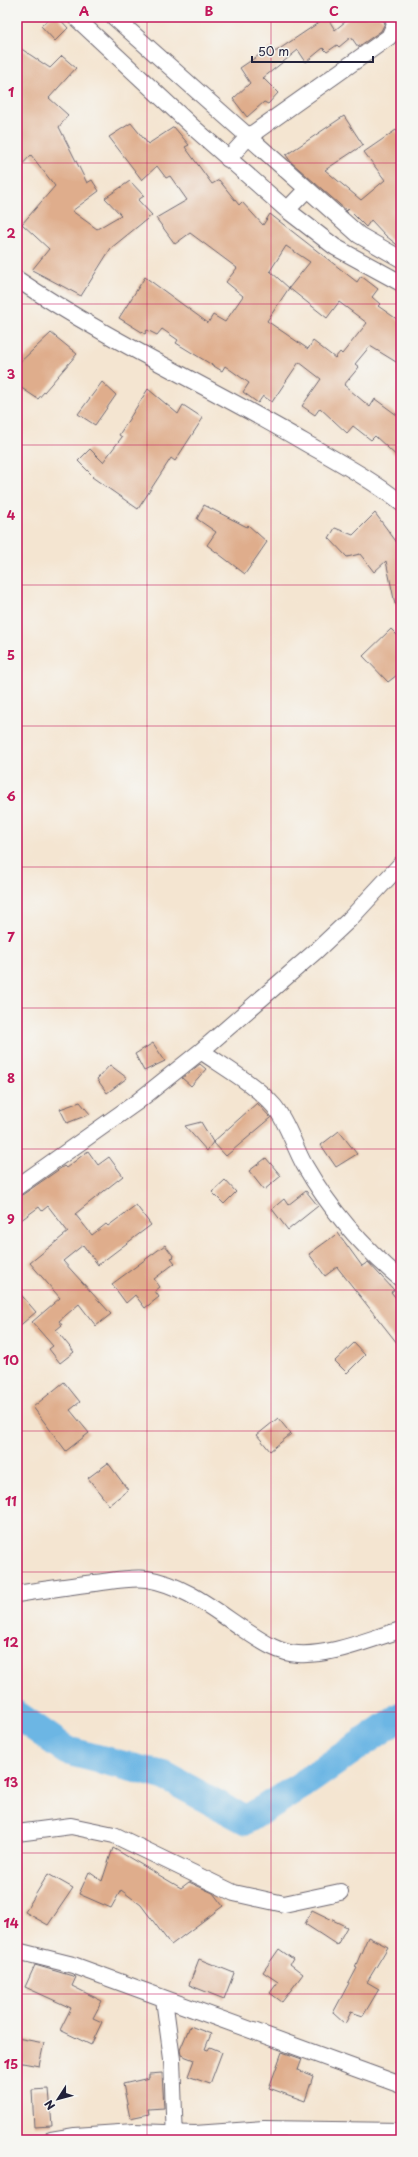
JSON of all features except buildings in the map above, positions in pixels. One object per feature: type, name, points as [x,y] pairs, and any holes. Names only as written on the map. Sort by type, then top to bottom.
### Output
[{"type":"street","points":[[75,17],[127,47],[237,149],[296,199],[335,247],[395,268]]},
{"type":"street","points":[[114,17],[127,47],[237,149],[296,199],[359,235],[395,268]]},
{"type":"street","points":[[237,149],[389,37],[395,24],[393,17]]},
{"type":"street","points":[[17,279],[63,310],[277,426],[382,488],[401,503]]},
{"type":"street","points":[[17,1187],[137,1102],[201,1051],[316,951],[349,920],[401,864]]},
{"type":"street","points":[[201,1051],[274,1106],[304,1166],[343,1224],[374,1257],[401,1279]]},
{"type":"street","points":[[17,1594],[119,1580],[146,1579],[172,1586],[194,1596],[263,1642],[279,1650],[296,1654],[314,1654],[332,1650],[401,1630]]},
{"type":"street","points":[[17,1832],[71,1826],[114,1835],[234,1894],[284,1904],[340,1892]]},
{"type":"street","points":[[17,1951],[73,1965],[401,2085]]},
{"type":"street","points":[[164,1999],[172,2060],[174,2137]]},
{"type":"street","points":[[51,2140],[75,2136],[134,2132],[174,2137],[264,2129],[401,2131]]},
{"type":"waterway","points":[[17,1715],[68,1751],[165,1776],[246,1820],[302,1785],[401,1716]]}]
